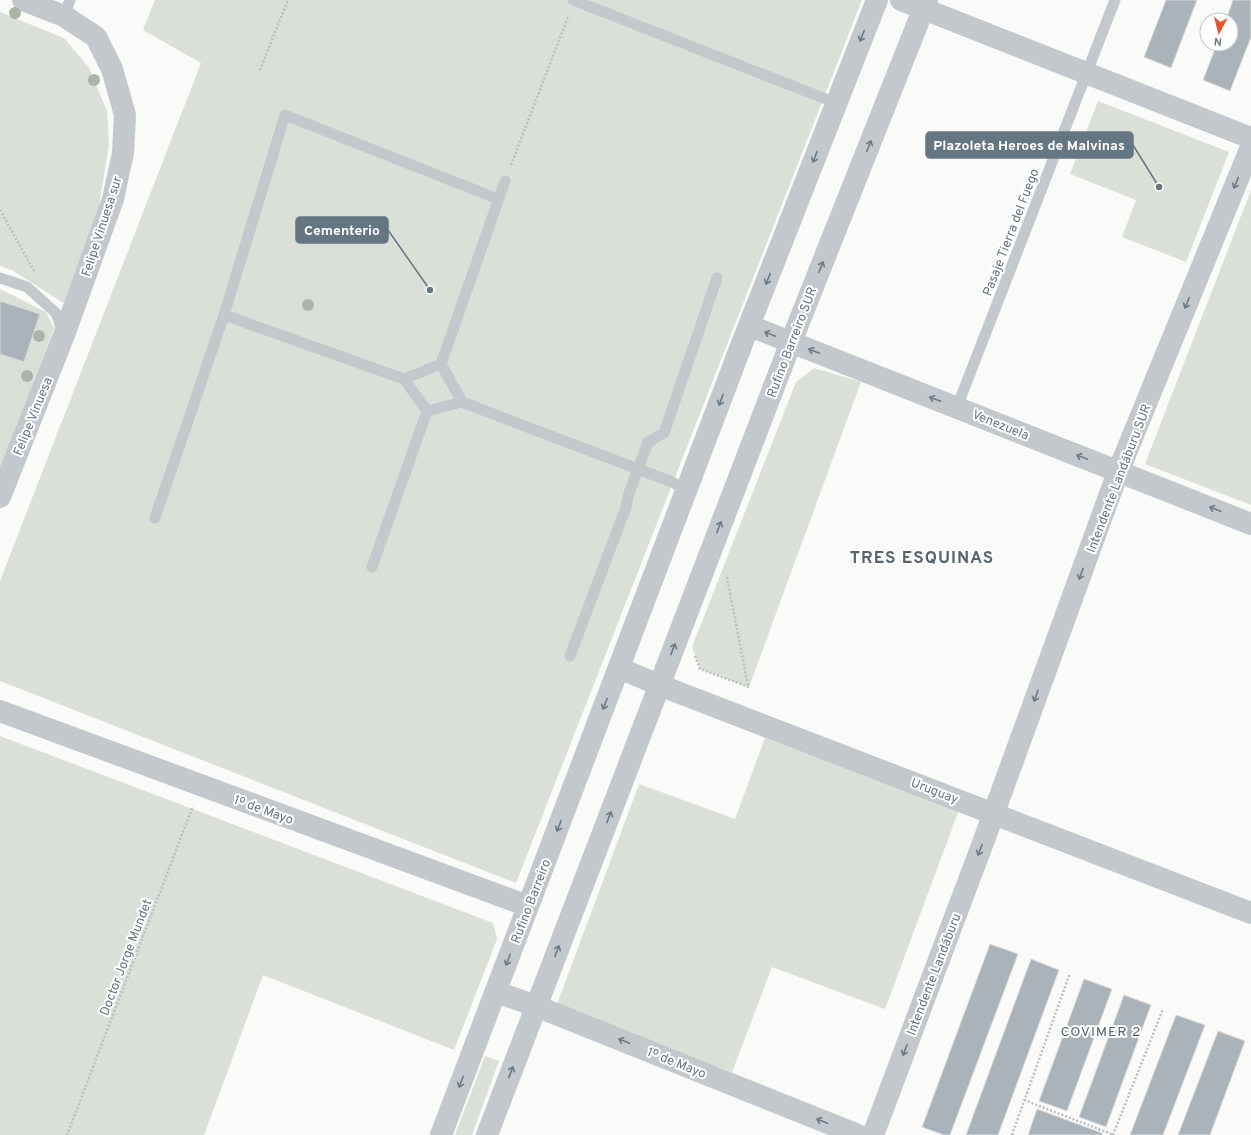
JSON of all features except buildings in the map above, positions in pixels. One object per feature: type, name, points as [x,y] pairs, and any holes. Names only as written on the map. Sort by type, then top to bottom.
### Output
[{"type":"street","points":[[23,0],[67,8]]},
{"type":"street","points":[[619,668],[686,490],[877,0]]},
{"type":"street","points":[[901,0],[925,4],[1087,74],[1251,138]]},
{"type":"street","name":"Rufino Barreiro SUR","points":[[659,685],[791,342],[925,4]]},
{"type":"street","name":"Felipe Vinuesa sur","points":[[64,335],[113,199],[123,153],[125,115],[112,69],[96,37],[67,8]]},
{"type":"street","name":"Intendente Landáburu SUR","points":[[994,813],[1118,472],[1251,147]]},
{"type":"street","name":"Venezuela","points":[[750,326],[1251,524]]},
{"type":"street","name":"Felipe Vinuesa","points":[[0,497],[64,335]]},
{"type":"street","name":"Uruguay","points":[[619,668],[659,685],[1251,913]]},
{"type":"street","name":"Rufino Barreiro","points":[[441,1135],[619,668]]},
{"type":"street","points":[[487,1135],[659,685]]},
{"type":"street","name":"1º de Mayo","points":[[0,711],[528,906]]},
{"type":"street","name":"Intendente Landáburu","points":[[873,1135],[994,813]]},
{"type":"street","name":"1º de Mayo","points":[[496,992],[536,1006],[858,1135]]},
{"type":"lane","points":[[574,0],[836,103]]},
{"type":"lane","name":"Pasaje Tierra del Fuego","points":[[957,407],[1115,0]]},
{"type":"lane","points":[[155,518],[224,314],[285,115],[498,199]]},
{"type":"lane","points":[[462,402],[441,364],[505,181]]},
{"type":"lane","points":[[0,278],[27,287],[56,313],[64,335]]},
{"type":"lane","points":[[570,656],[626,507],[637,469],[648,442],[664,433],[717,278]]},
{"type":"lane","points":[[224,314],[404,379],[428,411]]},
{"type":"lane","points":[[404,379],[441,364]]},
{"type":"lane","points":[[428,411],[462,402],[637,469],[686,490]]},
{"type":"lane","points":[[372,567],[428,411]]},
{"type":"path","points":[[260,70],[288,0]]},
{"type":"path","points":[[505,181],[574,0]]},
{"type":"path","points":[[0,210],[38,277]]},
{"type":"path","points":[[695,654],[700,669],[749,687],[726,573]]},
{"type":"path","name":"Doctor Jorge Mundet","points":[[68,1135],[201,785]]},
{"type":"path","points":[[1012,1135],[1070,973]]},
{"type":"path","points":[[1024,1100],[1114,1135],[1163,1009]]},
{"type":"shaded area","points":[[155,0],[862,0],[516,883],[0,681],[0,581],[201,63],[143,30]]},
{"type":"shaded area","points":[[0,12],[64,38],[89,68],[107,111],[109,144],[99,206],[65,304],[12,270],[0,266]]},
{"type":"shaded area","points":[[1098,101],[1229,152],[1186,262],[1122,237],[1136,200],[1070,174]]},
{"type":"shaded area","points":[[1251,190],[1251,505],[1145,464]]},
{"type":"shaded area","points":[[0,289],[46,312],[54,328],[0,472]]},
{"type":"shaded area","points":[[814,368],[861,382],[749,687],[700,669],[692,647],[796,382]]},
{"type":"shaded area","points":[[0,736],[493,923],[497,939],[454,1050],[263,975],[204,1135],[0,1135]]},
{"type":"shaded area","points":[[765,738],[959,810],[885,1009],[772,967],[732,1072],[556,1007],[639,784],[735,819]]},
{"type":"shaded area","points":[[485,1056],[499,1061],[472,1135],[455,1135]]},
{"type":"place","name":"Plazoleta Heroes de Malvinas","points":[[1159,187]]},
{"type":"place","name":"Cementerio","points":[[430,290]]},
{"type":"district","name":"TRES ESQUINAS","points":[[922,557]]},
{"type":"district","name":"COVIMER 2","points":[[1101,1031]]}]
